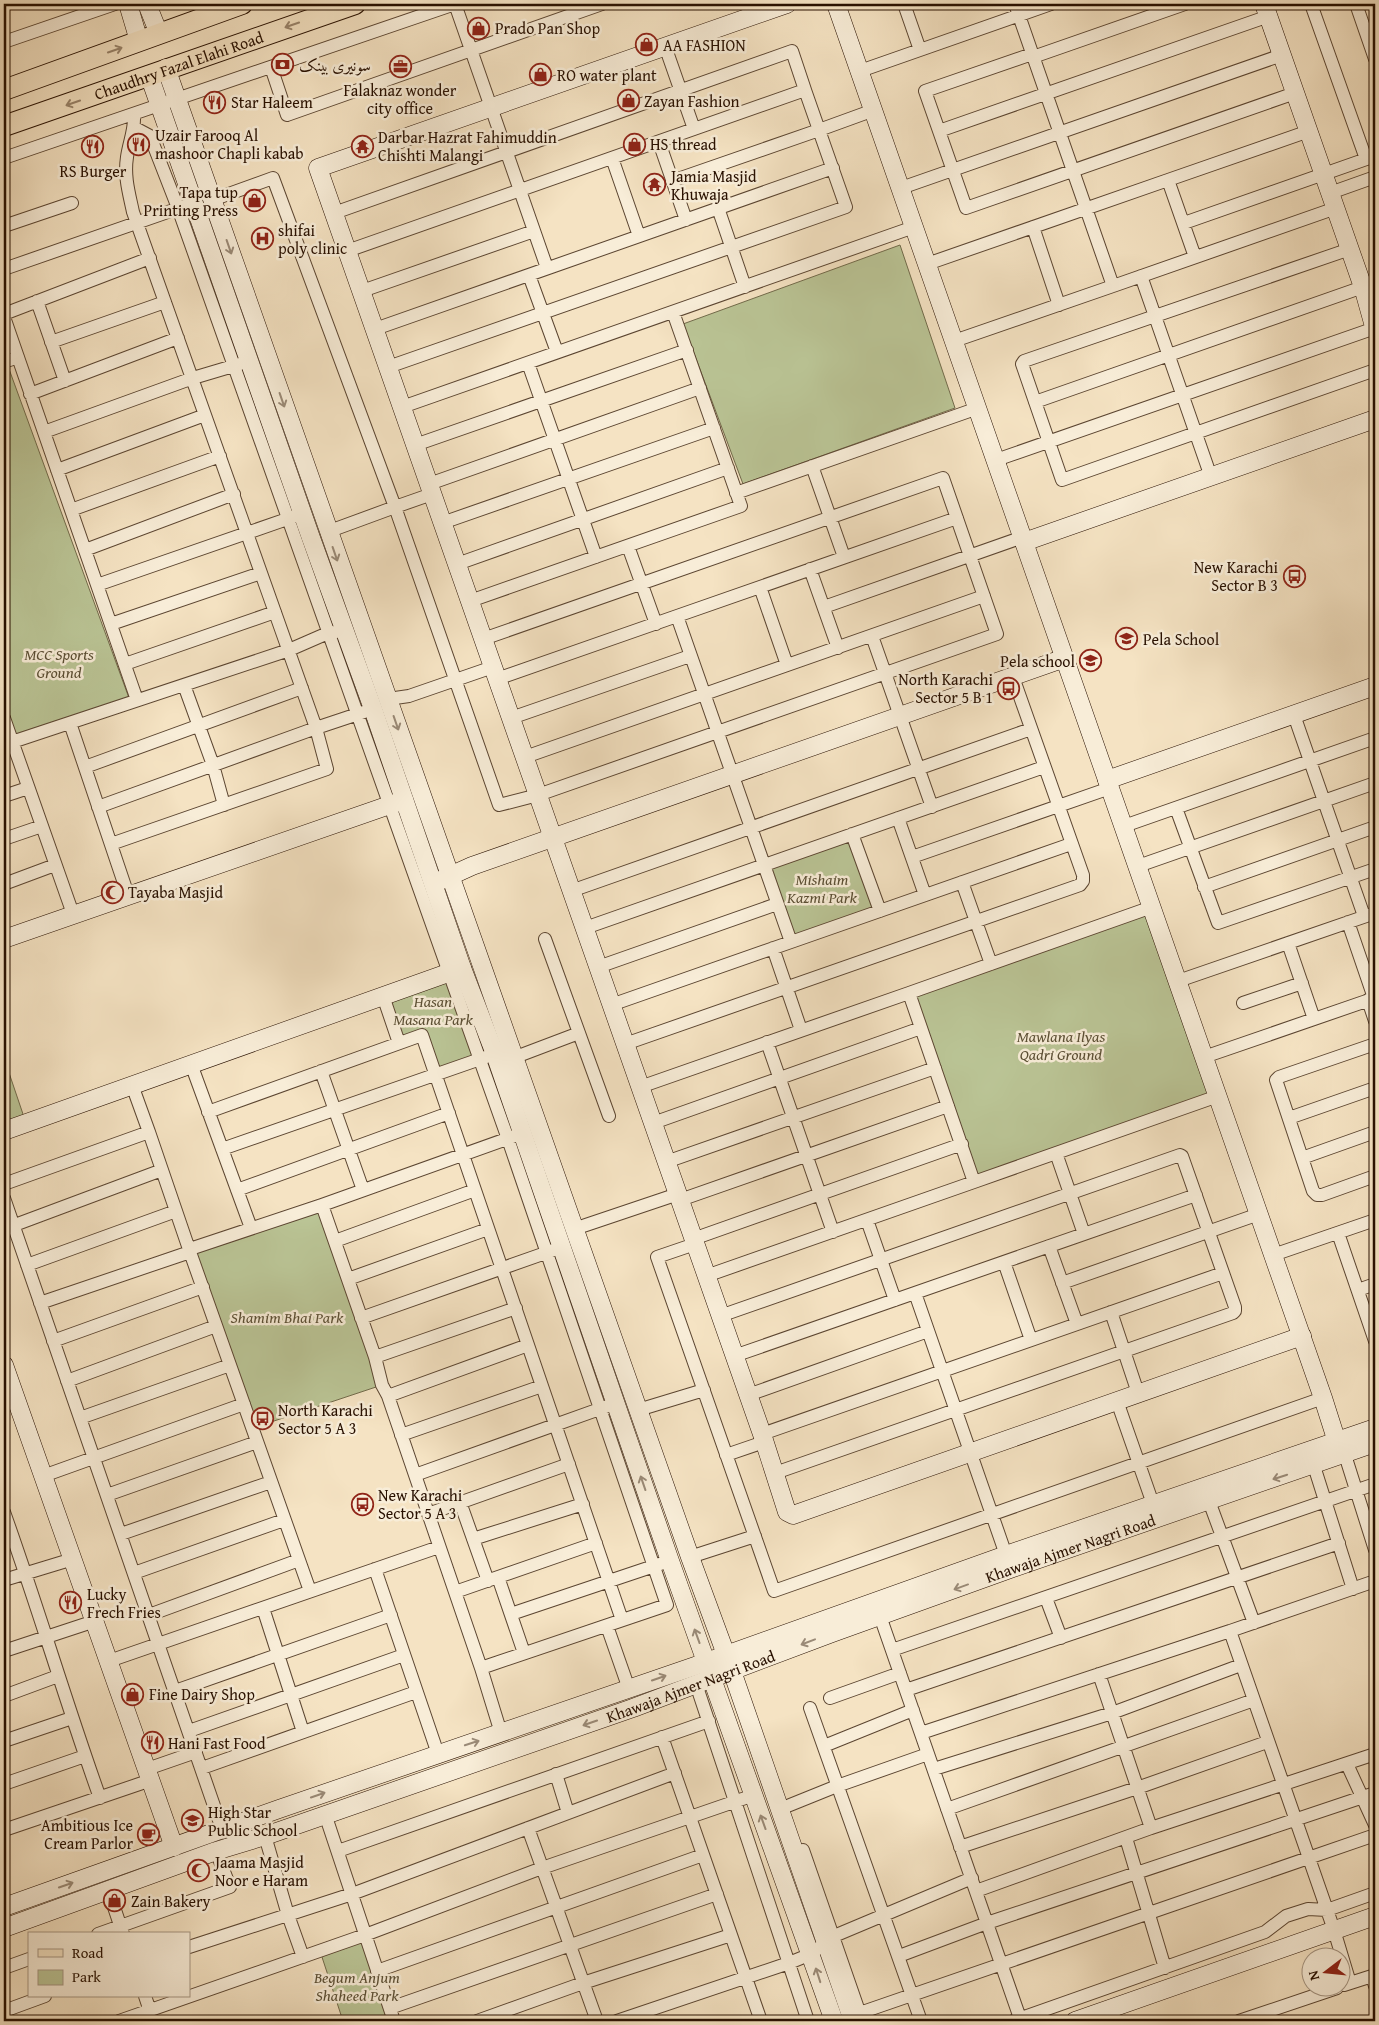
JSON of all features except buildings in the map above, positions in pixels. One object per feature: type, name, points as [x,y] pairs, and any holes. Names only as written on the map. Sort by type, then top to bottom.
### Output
[{"type":"main road","points":[[128,4],[139,41]]},
{"type":"main road","points":[[148,4],[159,34]]},
{"type":"main road","points":[[4,90],[242,4]]},
{"type":"main road","name":"Chaudhry Fazal Elahi Road","points":[[4,126],[355,4]]},
{"type":"main road","points":[[787,4],[318,168],[612,1005],[787,1512],[793,1515],[1302,1336]]},
{"type":"main road","points":[[836,4],[1341,1448]]},
{"type":"main road","points":[[1266,10],[1364,288],[1375,329]]},
{"type":"main road","points":[[158,72],[177,100],[327,532],[690,1557],[733,1665],[831,1939],[856,2018]]},
{"type":"main road","points":[[158,72],[160,106],[186,205],[397,803],[433,884],[455,970],[495,1054],[515,1136],[662,1563],[710,1669],[812,1954],[834,2021]]},
{"type":"main road","points":[[1024,540],[1375,419]]},
{"type":"main road","points":[[433,884],[449,876],[553,838],[1065,658]]},
{"type":"main road","points":[[1109,784],[1375,686]]},
{"type":"main road","points":[[4,938],[397,803]]},
{"type":"main road","points":[[4,1131],[455,970]]},
{"type":"main road","points":[[4,1365],[9,1395],[43,1476],[174,1847]]},
{"type":"main road","name":"Khawaja Ajmer Nagri Road","points":[[733,1665],[1006,1555],[1153,1504],[1314,1466],[1375,1428]]},
{"type":"main road","name":"Khawaja Ajmer Nagri Road","points":[[4,1907],[279,1809],[629,1688],[733,1665],[1210,1501],[1244,1481],[1341,1448],[1375,1444]]},
{"type":"main road","name":"Khawaja Ajmer Nagri Road","points":[[4,1928],[216,1851],[265,1836],[633,1708],[696,1684],[710,1669]]},
{"type":"main road","points":[[279,1809],[286,1828]]},
{"type":"main road","points":[[30,1898],[37,1915]]},
{"type":"main road","points":[[1075,2021],[1375,1916]]},
{"type":"street","points":[[4,42],[115,4]]},
{"type":"street","points":[[4,158],[455,4],[547,268]]},
{"type":"street","points":[[271,68],[287,114],[602,4]]},
{"type":"street","points":[[904,4],[920,50]]},
{"type":"street","points":[[860,70],[920,50],[1017,9],[1051,4]]},
{"type":"street","points":[[1185,4],[925,91],[966,208],[1295,92]]},
{"type":"street","points":[[1184,223],[1370,158],[1312,4]]},
{"type":"street","points":[[1356,4],[1375,59]]},
{"type":"street","points":[[1017,9],[1113,286]]},
{"type":"street","points":[[939,131],[1046,94],[1266,10]]},
{"type":"street","points":[[665,46],[694,129]]},
{"type":"street","points":[[334,213],[792,51],[846,207],[388,367]]},
{"type":"street","points":[[901,188],[1282,55]]},
{"type":"street","points":[[347,251],[805,90]]},
{"type":"street","points":[[672,181],[874,110]]},
{"type":"street","points":[[111,844],[327,769],[316,728],[137,223],[125,180],[127,156],[135,128],[134,115]]},
{"type":"street","points":[[4,269],[186,205],[150,136],[135,128]]},
{"type":"street","points":[[927,264],[1309,131]]},
{"type":"street","points":[[659,142],[686,220]]},
{"type":"street","points":[[612,158],[639,236]]},
{"type":"street","points":[[375,329],[832,168]]},
{"type":"street","points":[[212,200],[274,178],[395,507],[499,805],[538,795],[997,634],[942,478],[483,639]]},
{"type":"street","points":[[1168,180],[1195,257]]},
{"type":"street","points":[[954,341],[1195,257],[1333,200],[1374,180]]},
{"type":"street","points":[[4,226],[72,203]]},
{"type":"street","points":[[718,208],[745,286]]},
{"type":"street","points":[[402,407],[914,227]]},
{"type":"street","points":[[1033,227],[1059,305]]},
{"type":"street","points":[[362,292],[534,231]]},
{"type":"street","points":[[1350,249],[1024,361],[1022,364],[1062,480],[1375,370]]},
{"type":"street","points":[[137,700],[4,315],[150,258]]},
{"type":"street","points":[[529,275],[557,352]]},
{"type":"street","points":[[1140,276],[1210,477]]},
{"type":"street","points":[[1035,402],[1364,288]]},
{"type":"street","points":[[37,301],[64,381]]},
{"type":"street","points":[[51,342],[165,302]]},
{"type":"street","points":[[470,601],[741,506],[673,312]]},
{"type":"street","points":[[996,460],[1375,329]]},
{"type":"street","points":[[30,394],[178,338]]},
{"type":"street","points":[[415,445],[687,350]]},
{"type":"street","points":[[4,362],[18,357]]},
{"type":"street","points":[[44,432],[192,378],[242,363]]},
{"type":"street","points":[[528,363],[596,557]]},
{"type":"street","points":[[327,532],[395,507],[430,489],[554,440],[700,388]]},
{"type":"street","points":[[736,493],[978,408]]},
{"type":"street","points":[[57,470],[205,415]]},
{"type":"street","points":[[442,523],[714,428]]},
{"type":"street","points":[[71,510],[220,456]]},
{"type":"street","points":[[812,466],[844,557]]},
{"type":"street","points":[[457,564],[728,468]]},
{"type":"street","points":[[85,550],[234,494]]},
{"type":"street","points":[[97,585],[295,517]]},
{"type":"street","points":[[388,700],[408,696],[454,679],[495,673],[656,624],[956,518]]},
{"type":"street","points":[[824,608],[970,556],[1024,540]]},
{"type":"street","points":[[628,546],[656,624]]},
{"type":"street","points":[[810,569],[838,648]]},
{"type":"street","points":[[111,624],[261,573]]},
{"type":"street","points":[[760,587],[787,665]]},
{"type":"street","points":[[525,758],[984,596]]},
{"type":"street","points":[[125,664],[275,612]]},
{"type":"street","points":[[677,616],[716,733],[791,942]]},
{"type":"street","points":[[12,742],[288,650],[336,632]]},
{"type":"street","points":[[872,636],[932,807]]},
{"type":"street","points":[[511,718],[690,656]]},
{"type":"street","points":[[625,1044],[1080,884],[1083,881],[1083,876],[1013,677]]},
{"type":"street","points":[[184,685],[213,765],[224,805]]},
{"type":"street","points":[[85,767],[302,688]]},
{"type":"street","points":[[98,807],[365,712]]},
{"type":"street","points":[[1178,981],[1370,914],[1351,878],[1294,715]]},
{"type":"street","points":[[4,718],[73,914]]},
{"type":"street","points":[[70,723],[128,895]]},
{"type":"street","points":[[571,891],[1031,729]]},
{"type":"street","points":[[1124,826],[1375,738]]},
{"type":"street","points":[[584,928],[1044,767]]},
{"type":"street","points":[[1138,866],[1375,783]]},
{"type":"street","points":[[912,858],[1058,806],[1109,784]]},
{"type":"street","points":[[4,796],[28,788]]},
{"type":"street","points":[[40,1303],[190,1252],[193,1248],[322,1205],[515,1136],[478,1060],[455,970],[397,803]]},
{"type":"street","points":[[1176,808],[1218,923],[1375,869]]},
{"type":"street","points":[[898,818],[925,895]]},
{"type":"street","points":[[4,839],[42,826]]},
{"type":"street","points":[[1204,886],[1375,826]]},
{"type":"street","points":[[852,834],[880,910]]},
{"type":"street","points":[[612,1005],[1071,844]]},
{"type":"street","points":[[4,884],[55,865]]},
{"type":"street","points":[[962,882],[990,964]]},
{"type":"street","points":[[598,967],[777,904]]},
{"type":"street","points":[[640,1087],[1152,907]]},
{"type":"street","points":[[1348,922],[1373,999],[1375,1021]]},
{"type":"street","points":[[545,939],[609,1116]]},
{"type":"street","points":[[1288,943],[1314,1019]]},
{"type":"street","points":[[773,948],[801,1030]]},
{"type":"street","points":[[1243,1003],[1302,983]]},
{"type":"street","points":[[909,993],[974,1182]]},
{"type":"street","points":[[384,996],[399,1043]]},
{"type":"street","points":[[1204,1057],[1373,999]]},
{"type":"street","points":[[653,1123],[921,1028]]},
{"type":"street","points":[[514,1058],[579,1033]]},
{"type":"street","points":[[208,1112],[422,1035],[622,1620]]},
{"type":"street","points":[[767,1042],[833,1232]]},
{"type":"street","points":[[1375,1044],[1279,1077],[1276,1080],[1313,1191],[1322,1195],[1375,1176]]},
{"type":"street","points":[[222,1149],[495,1054]]},
{"type":"street","points":[[191,1064],[251,1228]]},
{"type":"street","points":[[666,1162],[935,1068]]},
{"type":"street","points":[[321,1071],[363,1190]]},
{"type":"street","points":[[132,1085],[310,1591]]},
{"type":"street","points":[[1289,1118],[1375,1088]]},
{"type":"street","points":[[706,1276],[1218,1096]]},
{"type":"street","points":[[574,1229],[807,1155],[948,1106]]},
{"type":"street","points":[[237,1190],[449,1113]]},
{"type":"street","points":[[4,1184],[149,1132]]},
{"type":"street","points":[[1302,1158],[1375,1132]]},
{"type":"street","points":[[962,1144],[820,1194],[694,1241],[657,1257],[774,1591],[1323,1398]]},
{"type":"street","points":[[1056,1154],[1084,1234]]},
{"type":"street","points":[[720,1316],[1180,1155],[1182,1156],[1209,1232],[1235,1307],[1233,1313],[775,1473]]},
{"type":"street","points":[[8,1227],[162,1170]]},
{"type":"street","points":[[335,1241],[475,1190]]},
{"type":"street","points":[[734,1356],[1196,1195]]},
{"type":"street","points":[[4,1198],[8,1227],[27,1265],[222,1829]]},
{"type":"street","points":[[322,1205],[375,1357],[382,1385],[388,1396],[481,1668],[501,1733]]},
{"type":"street","points":[[27,1265],[176,1211]]},
{"type":"street","points":[[1062,1284],[1259,1214]]},
{"type":"street","points":[[867,1220],[895,1300]]},
{"type":"street","points":[[1274,1255],[1375,1220]]},
{"type":"street","points":[[348,1279],[488,1229]]},
{"type":"street","points":[[1338,1233],[1375,1341]]},
{"type":"street","points":[[1049,1246],[1076,1324]]},
{"type":"street","points":[[361,1318],[554,1250]]},
{"type":"street","points":[[1004,1262],[1031,1340]]},
{"type":"street","points":[[726,1455],[763,1438],[942,1371],[1223,1272]]},
{"type":"street","points":[[1358,1290],[1375,1284]]},
{"type":"street","points":[[53,1341],[202,1287]]},
{"type":"street","points":[[915,1293],[1006,1555]]},
{"type":"street","points":[[375,1357],[516,1308]]},
{"type":"street","points":[[1111,1312],[1138,1393]]},
{"type":"street","points":[[67,1381],[216,1326]]},
{"type":"street","points":[[748,1395],[928,1332]]},
{"type":"street","points":[[388,1396],[528,1346]]},
{"type":"street","points":[[80,1418],[230,1365]]},
{"type":"street","points":[[401,1435],[542,1386]]},
{"type":"street","points":[[638,1410],[704,1390]]},
{"type":"street","points":[[1117,1401],[1153,1504]]},
{"type":"street","points":[[43,1476],[244,1404]]},
{"type":"street","points":[[415,1475],[608,1406]]},
{"type":"street","points":[[107,1495],[257,1442]]},
{"type":"street","points":[[1341,1448],[1375,1550]]},
{"type":"street","points":[[428,1514],[569,1464]]},
{"type":"street","points":[[1314,1466],[1353,1589]]},
{"type":"street","points":[[121,1534],[271,1482]]},
{"type":"street","points":[[892,1650],[1375,1484]]},
{"type":"street","points":[[1210,1501],[1254,1623]]},
{"type":"street","points":[[460,1502],[473,1539],[511,1614],[524,1653]]},
{"type":"street","points":[[473,1539],[583,1504]]},
{"type":"street","points":[[4,1512],[7,1530],[26,1573],[58,1676],[100,1798]]},
{"type":"street","points":[[134,1573],[284,1520]]},
{"type":"street","points":[[690,1557],[755,1536]]},
{"type":"street","points":[[455,1592],[596,1543]]},
{"type":"street","points":[[906,1690],[1338,1543]]},
{"type":"street","points":[[109,1661],[439,1547]]},
{"type":"street","points":[[4,1580],[73,1559]]},
{"type":"street","points":[[148,1615],[299,1560]]},
{"type":"street","points":[[481,1668],[667,1605],[662,1563],[511,1614]]},
{"type":"street","points":[[376,1569],[438,1754]]},
{"type":"street","points":[[921,1733],[1375,1581]]},
{"type":"street","points":[[1046,1598],[1061,1638]]},
{"type":"street","points":[[263,1608],[303,1732]]},
{"type":"street","points":[[175,1691],[391,1615]]},
{"type":"street","points":[[880,1616],[972,1878],[1018,2020],[1265,1932],[1286,1916],[1308,1910],[1327,1910],[1375,1893]]},
{"type":"street","points":[[4,1651],[95,1621]]},
{"type":"street","points":[[607,1626],[629,1688]]},
{"type":"street","points":[[1230,1631],[1267,1742],[1334,1930],[1338,1948]]},
{"type":"street","points":[[189,1732],[404,1654]]},
{"type":"street","points":[[934,1769],[1112,1713],[1241,1665]]},
{"type":"street","points":[[830,1698],[900,1673]]},
{"type":"street","points":[[1099,1674],[1151,1828]]},
{"type":"street","points":[[4,1696],[58,1676]]},
{"type":"street","points":[[696,1684],[808,2021]]},
{"type":"street","points":[[202,1768],[416,1692]]},
{"type":"street","points":[[947,1809],[1254,1700]]},
{"type":"street","points":[[810,1708],[921,2021]]},
{"type":"street","points":[[824,1746],[913,1710]]},
{"type":"street","points":[[4,1741],[72,1718]]},
{"type":"street","points":[[338,1852],[709,1721]]},
{"type":"street","points":[[662,1737],[747,1978],[756,2020]]},
{"type":"street","points":[[960,1847],[1267,1742]]},
{"type":"street","points":[[4,1830],[100,1798],[196,1752]]},
{"type":"street","points":[[784,1808],[837,1786],[928,1754]]},
{"type":"street","points":[[976,1891],[1151,1828],[1375,1754]]},
{"type":"street","points":[[4,1784],[85,1756]]},
{"type":"street","points":[[1347,1764],[1369,1795],[1375,1825]]},
{"type":"street","points":[[190,1947],[352,1894],[675,1773]]},
{"type":"street","points":[[556,1774],[568,1813]]},
{"type":"street","points":[[190,1996],[365,1935],[542,1868],[754,1795]]},
{"type":"street","points":[[899,1956],[987,1923],[1138,1874],[1369,1795]]},
{"type":"street","points":[[325,1814],[394,2021]]},
{"type":"street","points":[[528,1828],[597,2021]]},
{"type":"street","points":[[856,2018],[1001,1964],[1375,1835]]},
{"type":"street","points":[[265,1836],[288,1915],[303,1957]]},
{"type":"street","points":[[1126,1838],[1165,1968]]},
{"type":"street","points":[[108,1889],[122,1930],[230,1887],[216,1851]]},
{"type":"street","points":[[377,1971],[703,1855]]},
{"type":"street","points":[[616,2021],[647,2016],[790,1963],[812,1954],[831,1939],[972,1878]]},
{"type":"street","points":[[390,2008],[717,1894]]},
{"type":"street","points":[[477,2021],[583,1983],[731,1935]]},
{"type":"street","points":[[4,1968],[28,1959]]},
{"type":"street","points":[[1352,1984],[1374,1978]]},
{"type":"street","points":[[4,2010],[39,1998]]},
{"type":"street","points":[[146,1998],[150,2010]]},
{"type":"street","points":[[119,2021],[185,1998]]},
{"type":"street","points":[[1239,2021],[1307,1998]]},
{"type":"green space","points":[[900,245],[955,408],[743,484],[683,324]]},
{"type":"green space","name":"MCC Sports Ground","points":[[9,369],[129,698],[15,738],[4,706],[4,371]]},
{"type":"green space","name":"Mishaim Kazmi Park","points":[[852,834],[880,911],[791,942],[764,866]]},
{"type":"green space","name":"Mawlana Ilyas Qadri Ground","points":[[1153,910],[1217,1094],[974,1178],[911,994]]},
{"type":"green space","name":"Hasan Masana Park","points":[[448,977],[476,1057],[437,1072],[422,1033],[400,1040],[386,999]]},
{"type":"green space","points":[[4,1058],[26,1123],[4,1131]]},
{"type":"green space","name":"Shamim Bhai Park","points":[[322,1205],[382,1385],[253,1428],[193,1248]]},
{"type":"green space","name":"Begum Anjum Shaheed Park","points":[[365,1935],[394,2021],[343,2021],[320,1951]]},
{"type":"place","name":"Prado Pan Shop","points":[[479,28]]},
{"type":"place","name":"AA FASHION","points":[[647,45]]},
{"type":"place","name":"سونیری بینک","points":[[283,65]]},
{"type":"place","name":"Falaknaz wonder city office","points":[[400,66]]},
{"type":"place","name":"RO water plant","points":[[541,75]]},
{"type":"place","name":"Zayan Fashion","points":[[628,101]]},
{"type":"place","name":"Star Haleem","points":[[215,102]]},
{"type":"place","name":"Uzair Farooq Al mashoor Chapli kabab","points":[[139,144]]},
{"type":"place","name":"HS thread","points":[[634,144]]},
{"type":"place","name":"Darbar Hazrat Fahimuddin Chishti Malangi","points":[[362,146]]},
{"type":"place","name":"RS Burger","points":[[93,147]]},
{"type":"place","name":"Jamia Masjid Khuwaja","points":[[655,185]]},
{"type":"place","name":"Tapa tup Printing Press","points":[[254,201]]},
{"type":"place","name":"shifai poly clinic","points":[[262,239]]},
{"type":"place","name":"New Karachi Sector B 3","points":[[1294,576]]},
{"type":"place","name":"Pela School","points":[[1127,639]]},
{"type":"place","name":"Pela school","points":[[1091,661]]},
{"type":"place","name":"North Karachi Sector 5 B 1","points":[[1009,688]]},
{"type":"place","name":"Tayaba Masjid","points":[[112,892]]},
{"type":"place","name":"North Karachi Sector 5 A 3","points":[[262,1419]]},
{"type":"place","name":"New Karachi Sector 5 A 3","points":[[362,1504]]},
{"type":"place","name":"Lucky Frech Fries","points":[[71,1603]]},
{"type":"place","name":"Fine Dairy Shop","points":[[133,1694]]},
{"type":"place","name":"Hani Fast Food","points":[[152,1743]]},
{"type":"place","name":"High Star Public School","points":[[192,1821]]},
{"type":"place","name":"Ambitious Ice Cream Parlor","points":[[149,1834]]},
{"type":"place","name":"Jaama Masjid Noor e Haram","points":[[199,1871]]},
{"type":"place","name":"Zain Bakery","points":[[115,1901]]}]
